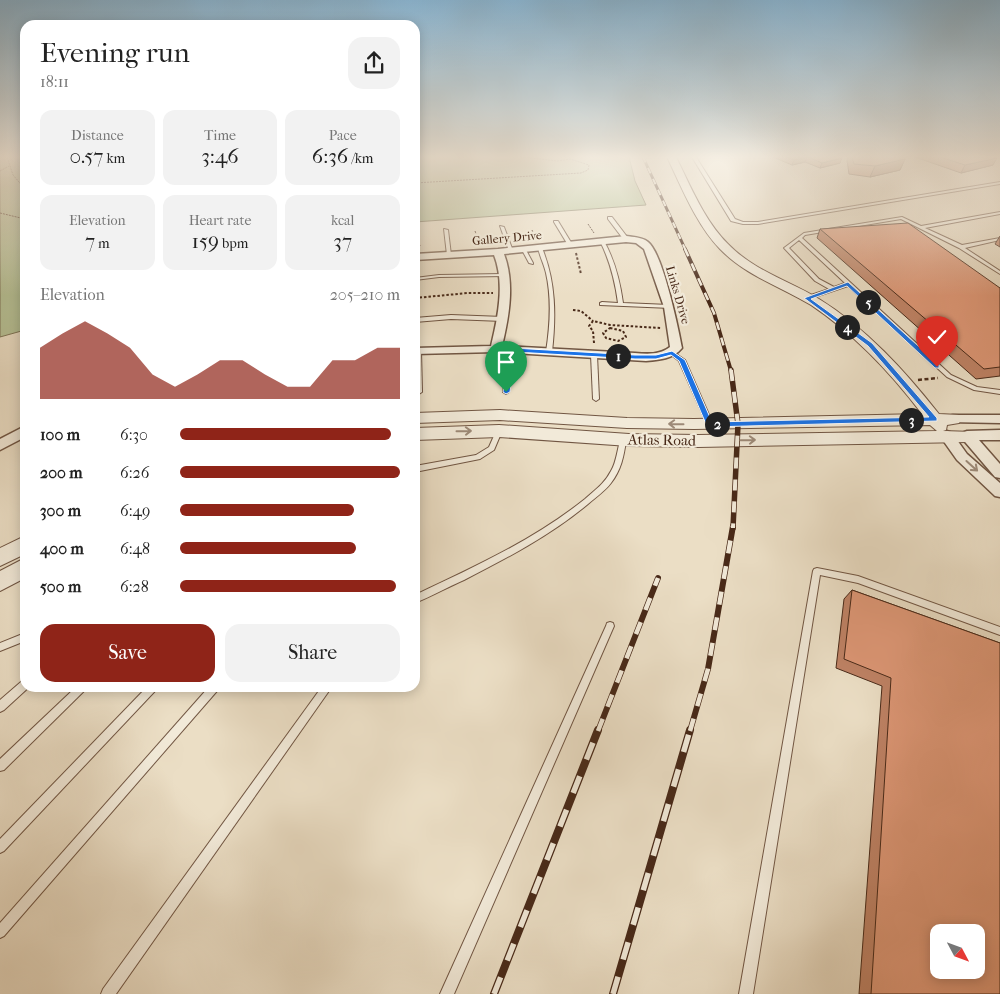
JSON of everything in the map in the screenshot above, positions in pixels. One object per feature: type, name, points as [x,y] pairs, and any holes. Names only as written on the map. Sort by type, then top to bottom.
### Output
[{"type":"street","points":[[695,203],[718,241],[734,257],[764,276],[812,301],[835,309],[874,336],[953,419],[1000,474]]},
{"type":"street","name":"Gallery Drive","points":[[420,257],[524,250],[629,239]]},
{"type":"street","name":"Links Drive","points":[[629,239],[646,243],[650,249],[670,307],[676,348],[672,353]]},
{"type":"street","points":[[496,349],[503,319],[504,293],[504,268],[498,252]]},
{"type":"street","points":[[812,301],[870,344],[935,420],[962,457],[1000,492]]},
{"type":"street","points":[[420,351],[496,349],[656,357],[672,353]]},
{"type":"street","name":"Atlas Road","points":[[420,418],[500,415],[627,423],[710,424],[1000,419]]},
{"type":"street","name":"Atlas Road","points":[[420,434],[499,431],[622,440],[698,441],[1000,436]]},
{"type":"street","points":[[0,445],[20,434]]},
{"type":"street","points":[[0,558],[20,547]]},
{"type":"street","points":[[0,582],[20,570]]},
{"type":"lane","points":[[723,203],[731,217],[743,223],[758,223],[877,203]]},
{"type":"lane","points":[[921,227],[1000,213]]},
{"type":"lane","points":[[610,218],[629,239]]},
{"type":"lane","points":[[834,289],[817,280],[786,248],[804,234],[896,218],[905,219],[961,247],[1000,273]]},
{"type":"lane","points":[[556,222],[570,244]]},
{"type":"lane","points":[[502,227],[511,251]]},
{"type":"lane","points":[[446,230],[450,255]]},
{"type":"lane","points":[[799,238],[949,376],[976,389],[1000,392]]},
{"type":"lane","points":[[961,247],[1000,239]]},
{"type":"lane","points":[[602,241],[608,251],[621,305]]},
{"type":"lane","points":[[540,248],[546,262],[552,294],[549,352]]},
{"type":"lane","points":[[524,250],[531,263]]},
{"type":"lane","points":[[420,278],[439,276],[504,275]]},
{"type":"lane","points":[[812,301],[848,284]]},
{"type":"lane","points":[[602,304],[670,307]]},
{"type":"lane","points":[[420,320],[451,317],[503,319]]},
{"type":"lane","points":[[506,392],[513,350]]},
{"type":"lane","points":[[672,353],[682,360],[710,424]]},
{"type":"lane","points":[[594,355],[596,399]]},
{"type":"lane","points":[[420,468],[478,457],[492,448],[499,431]]},
{"type":"lane","points":[[420,597],[524,546],[574,511],[601,489],[612,476],[619,464],[622,440]]},
{"type":"lane","points":[[746,994],[817,571],[858,580],[1000,631]]},
{"type":"lane","points":[[447,994],[610,626]]},
{"type":"lane","points":[[0,647],[20,639]]},
{"type":"lane","points":[[0,707],[20,689]]},
{"type":"lane","points":[[0,766],[77,692]]},
{"type":"lane","points":[[0,846],[148,692]]},
{"type":"lane","points":[[0,932],[206,692]]},
{"type":"lane","points":[[108,994],[323,692]]},
{"type":"path","points":[[0,213],[20,218]]},
{"type":"path","points":[[570,244],[576,254],[581,274]]},
{"type":"path","points":[[420,298],[468,293],[504,293]]},
{"type":"path","points":[[573,310],[581,311],[593,321],[616,327],[625,333],[624,339],[613,341],[603,335],[607,329],[616,327],[674,328]]},
{"type":"path","points":[[593,321],[589,326],[593,331],[594,355]]},
{"type":"path","points":[[917,380],[949,376]]},
{"type":"green space","points":[[0,203],[20,203],[20,331],[0,337]]},
{"type":"green space","points":[[420,203],[645,203],[646,205],[420,222]]},
{"type":"building","points":[[908,223],[1000,288],[1000,367],[984,369],[820,229]]},
{"type":"building","points":[[852,590],[1000,643],[1000,994],[871,994],[891,678],[844,659]]},
{"type":"railway","points":[[664,203],[686,251]]},
{"type":"railway","points":[[685,249],[714,313],[731,371]]},
{"type":"railway","points":[[731,370],[738,424],[733,528]]},
{"type":"railway","points":[[690,731],[708,669],[733,526]]},
{"type":"railway","points":[[598,731],[658,578]]},
{"type":"railway","points":[[494,994],[598,730]]},
{"type":"railway","points":[[613,994],[690,730]]},
{"type":"route","points":[[506,392],[513,350],[635,357],[656,357],[672,353],[682,360],[710,424],[935,420],[870,344],[807,298],[848,284],[937,367]]}]
